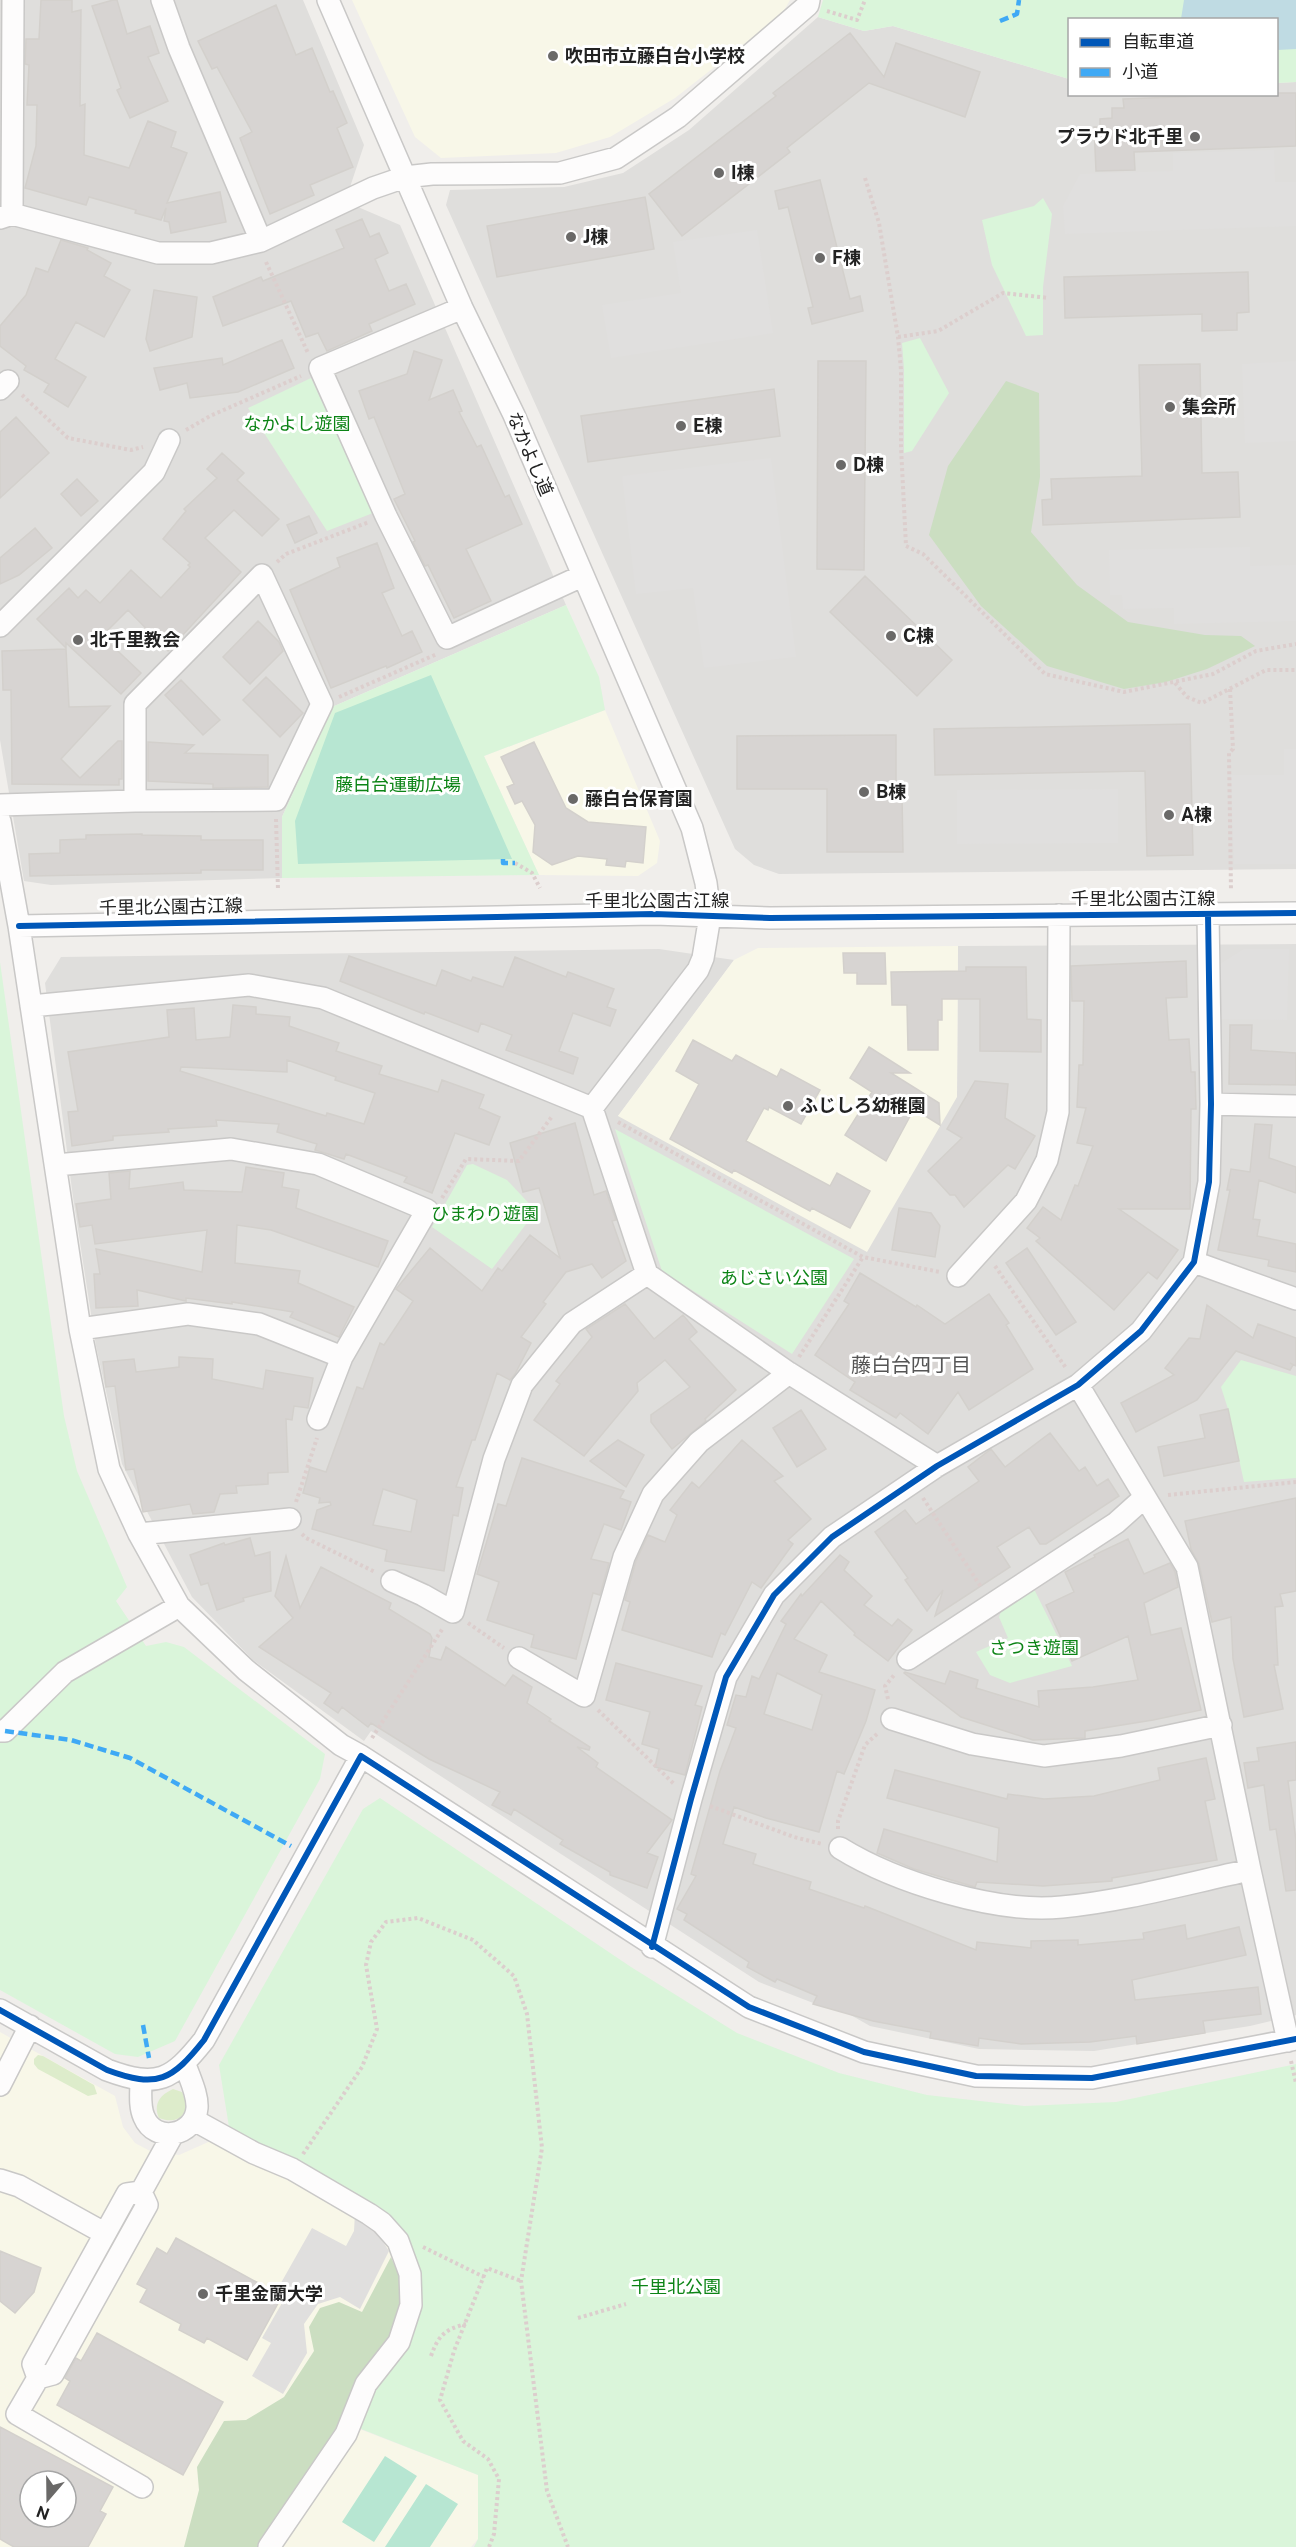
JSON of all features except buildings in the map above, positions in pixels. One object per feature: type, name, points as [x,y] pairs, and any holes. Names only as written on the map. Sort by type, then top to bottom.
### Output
[{"type":"street","points":[[12,0],[6,216],[158,253],[211,254],[261,241],[373,188],[405,177],[432,174],[560,173],[616,158],[678,117],[808,3]]},
{"type":"street","points":[[162,0],[179,48],[261,241]]},
{"type":"street","name":"なかよし道","points":[[328,0],[462,308],[514,415],[582,576],[612,637],[692,828],[706,883],[710,916],[703,958],[698,970],[601,1112]]},
{"type":"street","points":[[462,308],[320,368],[386,516],[447,638],[582,576]]},
{"type":"street","points":[[0,626],[154,472],[169,440]]},
{"type":"street","points":[[0,805],[276,800],[322,704],[262,575],[135,704],[135,801]]},
{"type":"street","points":[[0,821],[19,926],[80,1329],[109,1469],[139,1534],[178,1606],[246,1670],[341,1745],[367,1747],[652,1947],[749,2007],[864,2052],[976,2076],[1092,2078],[1292,2047],[1250,1870],[1187,1567],[1078,1385]]},
{"type":"street","name":"千里北公園古江線","points":[[19,926],[642,914],[710,916],[1296,913]]},
{"type":"street","points":[[652,1947],[690,1799],[726,1677],[774,1595],[832,1537],[937,1466],[1078,1385],[1141,1331],[1194,1262],[1209,1182],[1211,1104],[1208,914]]},
{"type":"street","points":[[958,1276],[1026,1201],[1047,1160],[1058,1112],[1059,915]]},
{"type":"street","points":[[31,1006],[249,985],[323,998],[601,1112],[646,1274],[789,1373],[937,1466]]},
{"type":"street","points":[[1211,1104],[1296,1106]]},
{"type":"street","points":[[56,1165],[231,1149],[318,1164],[427,1210],[342,1357],[318,1419]]},
{"type":"street","points":[[1194,1262],[1296,1299]]},
{"type":"street","points":[[392,1581],[453,1612],[494,1460],[522,1385],[572,1323],[646,1274]]},
{"type":"street","points":[[80,1329],[188,1314],[260,1324],[342,1357]]},
{"type":"street","points":[[519,1658],[584,1696],[624,1557],[653,1494],[699,1442],[789,1373]]},
{"type":"street","points":[[908,1659],[1116,1523],[1145,1497]]},
{"type":"street","points":[[139,1534],[290,1520]]},
{"type":"street","points":[[0,1731],[5,1731],[65,1672],[178,1606]]},
{"type":"street","points":[[892,1719],[972,1744],[1044,1756],[1121,1746],[1221,1725]]},
{"type":"street","points":[[0,2010],[107,2070],[141,2080],[163,2077],[185,2064],[204,2040],[367,1747]]},
{"type":"street","points":[[840,1848],[876,1868],[949,1892],[1005,1906],[1060,1908],[1105,1901],[1250,1870]]},
{"type":"street","points":[[0,2085],[30,2026]]},
{"type":"street","points":[[141,2080],[144,2117],[156,2131],[173,2134],[189,2127],[194,2120],[197,2104],[185,2064]]},
{"type":"street","points":[[194,2120],[254,2153],[292,2169],[369,2214],[386,2228],[403,2252],[410,2274],[412,2295],[408,2319],[399,2342],[366,2384],[346,2434],[269,2547]]},
{"type":"street","points":[[141,2192],[173,2134]]},
{"type":"street","points":[[0,2180],[19,2186],[104,2233]]},
{"type":"street","points":[[38,2378],[33,2364],[104,2233],[126,2194],[141,2192]]},
{"type":"street","points":[[141,2192],[147,2205],[53,2374],[38,2378],[17,2414],[142,2487]]},
{"type":"path","points":[[808,3],[857,20],[865,0]]},
{"type":"path","points":[[865,178],[879,223],[898,337],[906,546],[923,554],[1046,674],[1124,692],[1213,674],[1256,651],[1296,644]]},
{"type":"path","points":[[32,404],[68,438],[131,450],[169,440],[210,416],[320,368],[305,350],[262,253],[261,241]]},
{"type":"path","points":[[898,337],[938,331],[1003,293],[1049,298]]},
{"type":"path","points":[[262,575],[286,554],[386,516]]},
{"type":"path","points":[[1175,683],[1187,697],[1202,703],[1266,670],[1296,670]]},
{"type":"path","points":[[1230,689],[1233,749],[1229,753],[1231,891]]},
{"type":"path","points":[[276,800],[278,890]]},
{"type":"path","points":[[514,863],[532,873],[540,888]]},
{"type":"path","points":[[427,1210],[439,1202],[466,1159],[519,1161],[566,1097]]},
{"type":"path","points":[[601,1112],[863,1257],[958,1276]]},
{"type":"path","points":[[982,1248],[1078,1385]]},
{"type":"path","points":[[789,1373],[863,1257]]},
{"type":"path","points":[[318,1419],[319,1433],[290,1520],[306,1538],[392,1581]]},
{"type":"path","points":[[1145,1497],[1296,1482]]},
{"type":"path","points":[[913,1483],[992,1603]]},
{"type":"path","points":[[367,1747],[453,1612],[519,1658]]},
{"type":"path","points":[[584,1696],[654,1767],[690,1799],[794,1837],[840,1848],[838,1821],[865,1745],[892,1719]]},
{"type":"path","points":[[292,2169],[362,2067],[377,2029],[366,1965],[371,1942],[386,1922],[418,1918],[473,1940],[514,1976],[527,2014],[542,2148],[521,2281],[546,2491],[568,2547]]},
{"type":"path","points":[[1292,2047],[1296,2083]]},
{"type":"path","points":[[420,2245],[484,2277]]},
{"type":"path","points":[[489,2547],[494,2534],[499,2479],[488,2459],[463,2441],[440,2400],[454,2351],[488,2268],[521,2281]]},
{"type":"path","points":[[578,2318],[626,2304]]},
{"type":"path","points":[[430,2356],[436,2341],[450,2328],[466,2324]]},
{"type":"shaded area","points":[[0,0],[303,0],[364,145],[350,187],[354,199],[358,207],[400,225],[566,605],[332,707],[282,817],[282,878],[51,885],[24,881],[0,740]]},
{"type":"shaded area","name":"吹田市立藤白台小学校","points":[[352,0],[790,0],[782,14],[675,98],[610,137],[556,153],[441,158],[415,137]]},
{"type":"shaded area","points":[[818,17],[864,31],[893,26],[1068,79],[1068,96],[1278,96],[1278,83],[1296,82],[1296,869],[779,874],[754,865],[735,849],[446,205],[450,190],[564,187],[623,173],[689,130]]},
{"type":"shaded area","points":[[1274,150],[1275,182],[1296,182],[1296,226],[1065,234],[1063,206],[1080,174],[1173,171],[1173,153]]},
{"type":"shaded area","points":[[757,230],[773,333],[611,358],[602,305],[681,293],[673,242]]},
{"type":"shaded area","points":[[1296,361],[1296,441],[1245,443],[1242,364]]},
{"type":"shaded area","points":[[771,458],[796,657],[704,668],[693,588],[636,594],[622,476]]},
{"type":"shaded area","points":[[1250,547],[1250,566],[1296,565],[1296,621],[1174,624],[1174,608],[1123,609],[1122,595],[1110,595],[1109,550]]},
{"type":"shaded area","name":"藤白台保育園","points":[[605,710],[660,841],[657,863],[638,876],[539,875],[484,756]]},
{"type":"shaded area","points":[[1284,749],[1296,749],[1296,864],[1234,864],[1231,775],[1284,775]]},
{"type":"shaded area","points":[[1118,789],[1118,843],[957,844],[957,790]]},
{"type":"shaded area","points":[[1296,944],[1296,2015],[1250,2026],[1094,2051],[979,2049],[870,2026],[849,2014],[821,2006],[759,1982],[371,1731],[364,1741],[253,1660],[192,1597],[122,1464],[96,1346],[73,1197],[45,983],[61,957],[659,949],[734,960],[618,1116],[957,1097],[958,946]]},
{"type":"shaded area","name":"ふじしろ幼稚園","points":[[958,946],[957,1097],[867,1252],[618,1116],[734,960],[758,948]]},
{"type":"shaded area","points":[[1244,949],[1289,949],[1287,1020],[1220,1019],[1220,964]]},
{"type":"shaded area","name":"千里金蘭大学","points":[[0,2032],[115,2096],[123,2127],[135,2143],[150,2151],[179,2155],[215,2139],[381,2230],[406,2283],[344,2423],[478,2475],[478,2539],[471,2547],[0,2547]]},
{"type":"shaded area","points":[[355,2213],[374,2228],[389,2251],[360,2309],[340,2297],[318,2304],[304,2324],[307,2353],[283,2394],[252,2376],[271,2343],[262,2338],[286,2296],[277,2290],[312,2228],[346,2246],[354,2231]]},
{"type":"green space","points":[[823,0],[1296,0],[1296,82],[1278,83],[1278,18],[1068,18],[1068,79],[893,26],[864,31],[818,17]]},
{"type":"green space","points":[[1043,198],[1052,214],[1043,287],[1043,335],[1026,336],[992,265],[982,220],[1034,206]]},
{"type":"green space","points":[[920,338],[949,393],[912,451],[904,453],[902,343]]},
{"type":"green space","name":"なかよし遊園","points":[[311,378],[373,513],[327,531],[248,408]]},
{"type":"green space","points":[[1006,381],[1039,393],[1040,477],[1031,532],[1077,585],[1128,622],[1205,635],[1241,636],[1255,646],[1207,669],[1166,682],[1124,689],[1047,666],[981,606],[929,535],[948,466]]},
{"type":"green space","name":"藤白台運動広場","points":[[566,605],[599,677],[605,710],[484,756],[539,875],[282,878],[282,817],[332,707]]},
{"type":"green space","points":[[431,675],[512,859],[298,864],[295,821],[335,713]]},
{"type":"green space","points":[[0,962],[64,1416],[77,1471],[127,1587],[116,1601],[146,1646],[166,1642],[184,1647],[325,1754],[320,1779],[175,2041],[138,2057],[115,2054],[0,1990]]},
{"type":"green space","name":"あじさい公園","points":[[615,1129],[854,1259],[792,1354],[662,1271]]},
{"type":"green space","name":"ひまわり遊園","points":[[473,1164],[507,1180],[536,1211],[492,1269],[432,1227],[467,1165]]},
{"type":"green space","points":[[1241,1360],[1296,1376],[1296,1478],[1244,1482],[1221,1387]]},
{"type":"green space","name":"さつき遊園","points":[[1034,1589],[1072,1666],[1010,1683],[990,1675],[976,1652],[1008,1638],[999,1617],[1003,1606]]},
{"type":"green space","name":"千里北公園","points":[[380,1798],[631,1967],[737,2033],[839,2073],[927,2095],[1024,2106],[1116,2102],[1296,2064],[1296,2547],[474,2547],[478,2539],[478,2475],[356,2427],[373,2386],[401,2349],[403,2239],[229,2127],[219,2065],[363,1809]]},
{"type":"green space","points":[[38,2055],[94,2085],[97,2094],[88,2096],[38,2069],[34,2064],[34,2059]]},
{"type":"green space","points":[[173,2089],[182,2092],[185,2099],[185,2111],[178,2119],[159,2118],[157,2104],[164,2094]]},
{"type":"green space","points":[[391,2257],[401,2280],[402,2307],[392,2336],[344,2423],[261,2547],[184,2547],[199,2490],[197,2467],[224,2421],[246,2420],[284,2397],[314,2351],[309,2327],[320,2308],[339,2302],[362,2312]]},
{"type":"green space","points":[[385,2456],[417,2476],[374,2542],[342,2522]]},
{"type":"green space","points":[[426,2484],[458,2504],[430,2547],[385,2547]]},
{"type":"water","points":[[1184,0],[1296,0],[1296,49],[1278,50],[1278,18],[1181,18]]},
{"type":"marked path","points":[[1000,21],[1017,14],[1019,0]]},
{"type":"marked path","points":[[503,859],[503,863],[515,863]]},
{"type":"marked path","points":[[5,1731],[71,1740],[130,1758],[291,1846]]},
{"type":"marked path","points":[[143,2025],[149,2058]]},
{"type":"cycle path","points":[[19,926],[654,914],[770,918],[1296,913]]},
{"type":"cycle path","points":[[652,1947],[726,1677],[774,1595],[832,1537],[937,1466],[1078,1385],[1141,1331],[1194,1262],[1209,1182],[1211,1104],[1208,914]]},
{"type":"cycle path","points":[[0,2010],[107,2070],[139,2079],[163,2077],[173,2072],[193,2054],[204,2040],[361,1756],[749,2007],[864,2052],[976,2076],[1092,2078],[1296,2039]]},
{"type":"place","name":"吹田市立藤白台小学校","points":[[553,56]]},
{"type":"place","name":"プラウド北千里","points":[[1195,137]]},
{"type":"place","name":"I棟","points":[[719,173]]},
{"type":"place","name":"J棟","points":[[571,237]]},
{"type":"place","name":"F棟","points":[[820,258]]},
{"type":"place","name":"集会所","points":[[1170,407]]},
{"type":"place","name":"E棟","points":[[681,426]]},
{"type":"place","name":"D棟","points":[[841,465]]},
{"type":"place","name":"C棟","points":[[891,636]]},
{"type":"place","name":"北千里教会","points":[[78,640]]},
{"type":"place","name":"B棟","points":[[864,792]]},
{"type":"place","name":"藤白台保育園","points":[[573,799]]},
{"type":"place","name":"A棟","points":[[1169,815]]},
{"type":"place","name":"ふじしろ幼稚園","points":[[788,1106]]},
{"type":"place","name":"千里金蘭大学","points":[[203,2294]]},
{"type":"district","name":"藤白台四丁目","points":[[911,1365]]}]
